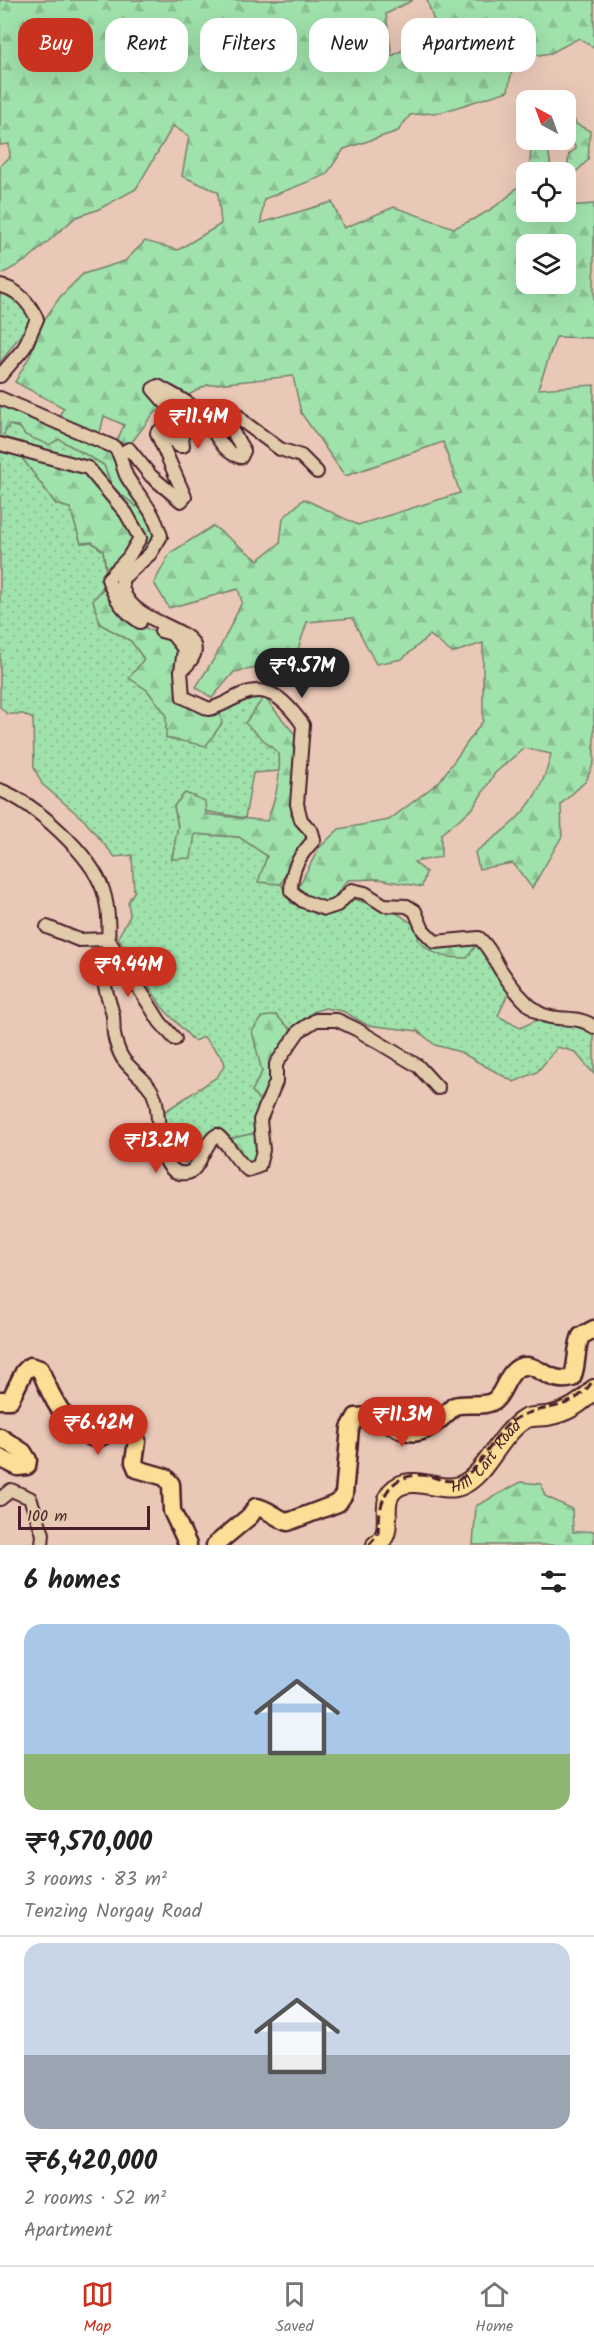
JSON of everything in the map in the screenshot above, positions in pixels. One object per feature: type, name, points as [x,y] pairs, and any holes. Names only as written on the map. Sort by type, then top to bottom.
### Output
[{"type":"highway","name":"Hill Cart Road","points":[[376,1545],[384,1540],[388,1532],[386,1503],[397,1486],[406,1483],[455,1487],[464,1485],[473,1478],[509,1431],[527,1418],[551,1415],[573,1407],[594,1389]]},
{"type":"main road","points":[[215,1545],[250,1516],[256,1507],[264,1508],[275,1517],[288,1522],[338,1503],[344,1494],[350,1428],[356,1417],[366,1415],[402,1431],[417,1433],[438,1423],[454,1406],[485,1404],[495,1400],[514,1371],[521,1366],[532,1367],[552,1379],[563,1381],[572,1378],[577,1367],[575,1355],[581,1336],[594,1329]]},
{"type":"main road","points":[[0,1400],[10,1400],[24,1372],[30,1366],[40,1369],[59,1410],[79,1432],[96,1439],[118,1428],[130,1432],[137,1441],[134,1462],[137,1469],[165,1477],[171,1484],[172,1511],[188,1545]]},
{"type":"main road","points":[[0,1437],[23,1452],[28,1460],[27,1466],[18,1467],[0,1458]]},
{"type":"street","points":[[0,286],[7,286],[21,296],[37,319],[24,348],[0,376]]},
{"type":"street","points":[[120,454],[129,449],[151,476],[181,501],[185,498],[157,433],[162,429],[179,446],[183,446],[180,420],[153,389],[158,386],[199,411],[220,442],[235,456],[241,457],[244,451],[231,429],[230,406],[245,423],[280,449],[301,456],[317,471]]},
{"type":"street","points":[[0,398],[114,447],[120,454],[128,477],[145,498],[155,517],[161,536],[150,554],[122,579],[121,587],[136,612],[150,620],[170,626],[192,643],[195,650],[193,658],[181,671]]},
{"type":"street","points":[[0,444],[88,468],[126,513],[140,538],[128,558],[108,579],[114,596],[124,611],[142,624],[172,634],[184,649],[181,671],[183,697],[209,709],[219,707],[257,690],[271,693],[283,701],[303,725],[297,804],[302,820],[312,832],[314,840],[296,862],[291,878],[291,891],[303,901],[325,909],[336,905],[352,890],[365,892],[384,905],[407,906],[415,911],[423,930],[435,942],[479,938],[488,946],[500,968],[536,1011],[548,1018],[580,1020],[594,1027]]},
{"type":"street","points":[[0,790],[17,797],[40,813],[84,860],[102,888],[108,915],[104,980],[114,1019],[113,1032],[123,1059],[150,1085],[156,1102],[161,1145],[167,1164],[174,1171],[187,1173],[194,1170],[209,1140],[216,1136],[224,1140],[240,1164],[248,1170],[259,1166],[263,1150],[260,1119],[276,1082],[276,1064],[299,1031],[316,1020],[337,1020],[356,1029],[418,1066],[438,1088]]},
{"type":"street","points":[[47,927],[79,940],[108,939]]},
{"type":"street","points":[[108,939],[159,1022],[175,1039]]},
{"type":"street","points":[[0,1499],[11,1490],[30,1498],[43,1534],[42,1545]]},
{"type":"green space","points":[[0,0],[413,0],[386,14],[387,18],[309,18],[309,72],[389,72],[389,35],[392,56],[401,51],[401,72],[512,72],[508,91],[442,112],[410,115],[398,131],[344,149],[326,175],[264,199],[261,223],[332,202],[344,228],[394,207],[454,228],[494,207],[516,188],[516,222],[576,222],[576,205],[594,204],[594,338],[556,337],[538,389],[594,385],[594,762],[586,781],[561,804],[562,836],[532,888],[513,863],[479,869],[475,852],[502,832],[524,811],[540,786],[551,754],[524,748],[495,773],[473,808],[441,834],[441,857],[414,862],[426,872],[422,887],[379,879],[348,880],[328,905],[305,898],[299,886],[319,848],[339,829],[389,820],[439,782],[483,721],[483,643],[452,653],[430,635],[402,659],[376,664],[352,618],[307,622],[289,677],[268,666],[234,672],[212,698],[196,687],[217,654],[242,602],[238,589],[169,608],[154,583],[170,553],[213,526],[258,560],[280,543],[283,518],[304,499],[358,525],[460,493],[443,442],[345,476],[301,413],[293,376],[207,385],[153,414],[129,446],[117,441],[124,425],[104,416],[99,437],[58,417],[64,408],[15,382],[30,356],[42,323],[60,297],[83,274],[125,261],[145,241],[178,250],[221,224],[218,192],[182,176],[189,136],[173,126],[136,189],[97,210],[76,217],[27,260],[0,275],[0,166],[10,157],[9,144],[0,145]]},
{"type":"green space","points":[[427,0],[594,0],[594,48],[579,38],[551,53],[536,55],[536,18],[433,18]]},
{"type":"green space","points":[[576,124],[590,131],[588,160],[576,172],[576,162],[568,162],[569,154],[576,150]]},
{"type":"green space","points":[[531,150],[548,150],[550,162],[530,162]]},
{"type":"green space","points":[[6,290],[29,311],[29,323],[0,363],[0,294],[4,294],[0,291]]},
{"type":"green space","points":[[0,402],[116,454],[144,500],[136,506],[113,488],[104,465],[59,439],[49,445],[25,435],[19,426],[9,425],[0,441]]},
{"type":"green space","points":[[9,425],[59,439],[104,465],[113,488],[137,506],[144,500],[154,538],[146,553],[118,581],[157,627],[146,623],[112,584],[143,539],[0,441]]},
{"type":"green space","points":[[0,452],[20,455],[56,504],[70,508],[81,543],[91,542],[103,551],[104,583],[93,600],[100,624],[131,641],[144,659],[130,678],[147,690],[166,714],[220,711],[247,696],[264,697],[268,743],[279,754],[280,771],[253,773],[245,818],[174,806],[178,826],[172,859],[195,834],[239,837],[267,856],[259,881],[281,884],[291,903],[325,914],[346,897],[392,910],[419,928],[418,940],[477,944],[489,953],[509,991],[498,1016],[520,1028],[539,1019],[583,1025],[594,1031],[594,1074],[575,1052],[558,1047],[537,1072],[514,1082],[460,1052],[435,1045],[418,1031],[367,1025],[343,1011],[325,1008],[313,1012],[291,1030],[276,1015],[262,1072],[252,1091],[259,1100],[255,1133],[229,1139],[222,1132],[199,1150],[189,1164],[176,1157],[169,1144],[164,1112],[217,1077],[225,1065],[223,1059],[204,1037],[194,1041],[162,1007],[118,937],[130,916],[128,902],[134,892],[132,855],[115,857],[84,820],[42,784],[34,767],[33,719],[23,714],[7,714],[0,707]]},
{"type":"green space","points":[[20,455],[85,473],[123,514],[135,539],[122,556],[106,568],[103,551],[92,542],[81,543],[70,508],[56,504]]},
{"type":"green space","points":[[104,588],[110,600],[125,616],[175,643],[177,692],[180,701],[188,708],[200,711],[220,711],[222,723],[206,746],[166,738],[166,714],[147,690],[129,678],[144,659],[131,641],[100,624],[93,600]]},
{"type":"green space","points":[[264,697],[297,737],[291,814],[304,832],[306,841],[298,848],[281,884],[258,882],[267,856],[239,837],[195,834],[191,858],[172,859],[178,826],[174,806],[185,793],[205,801],[206,814],[267,821],[277,788],[279,754],[245,723]]},
{"type":"green space","points":[[419,928],[433,944],[477,944],[467,958],[440,955],[429,950],[418,940]]},
{"type":"green space","points":[[276,1015],[291,1030],[271,1061],[272,1082],[259,1100],[252,1091],[262,1072],[252,1031],[263,1017]]},
{"type":"green space","points":[[255,1133],[261,1149],[257,1163],[247,1165],[229,1139]]},
{"type":"green space","points":[[521,1482],[541,1484],[545,1496],[572,1509],[573,1532],[594,1531],[594,1545],[473,1545],[476,1506]]},
{"type":"railway","points":[[369,1545],[378,1535],[385,1495],[397,1481],[419,1475],[451,1481],[463,1477],[476,1466],[498,1435],[511,1422],[532,1412],[565,1404],[575,1399],[594,1379]]}]
